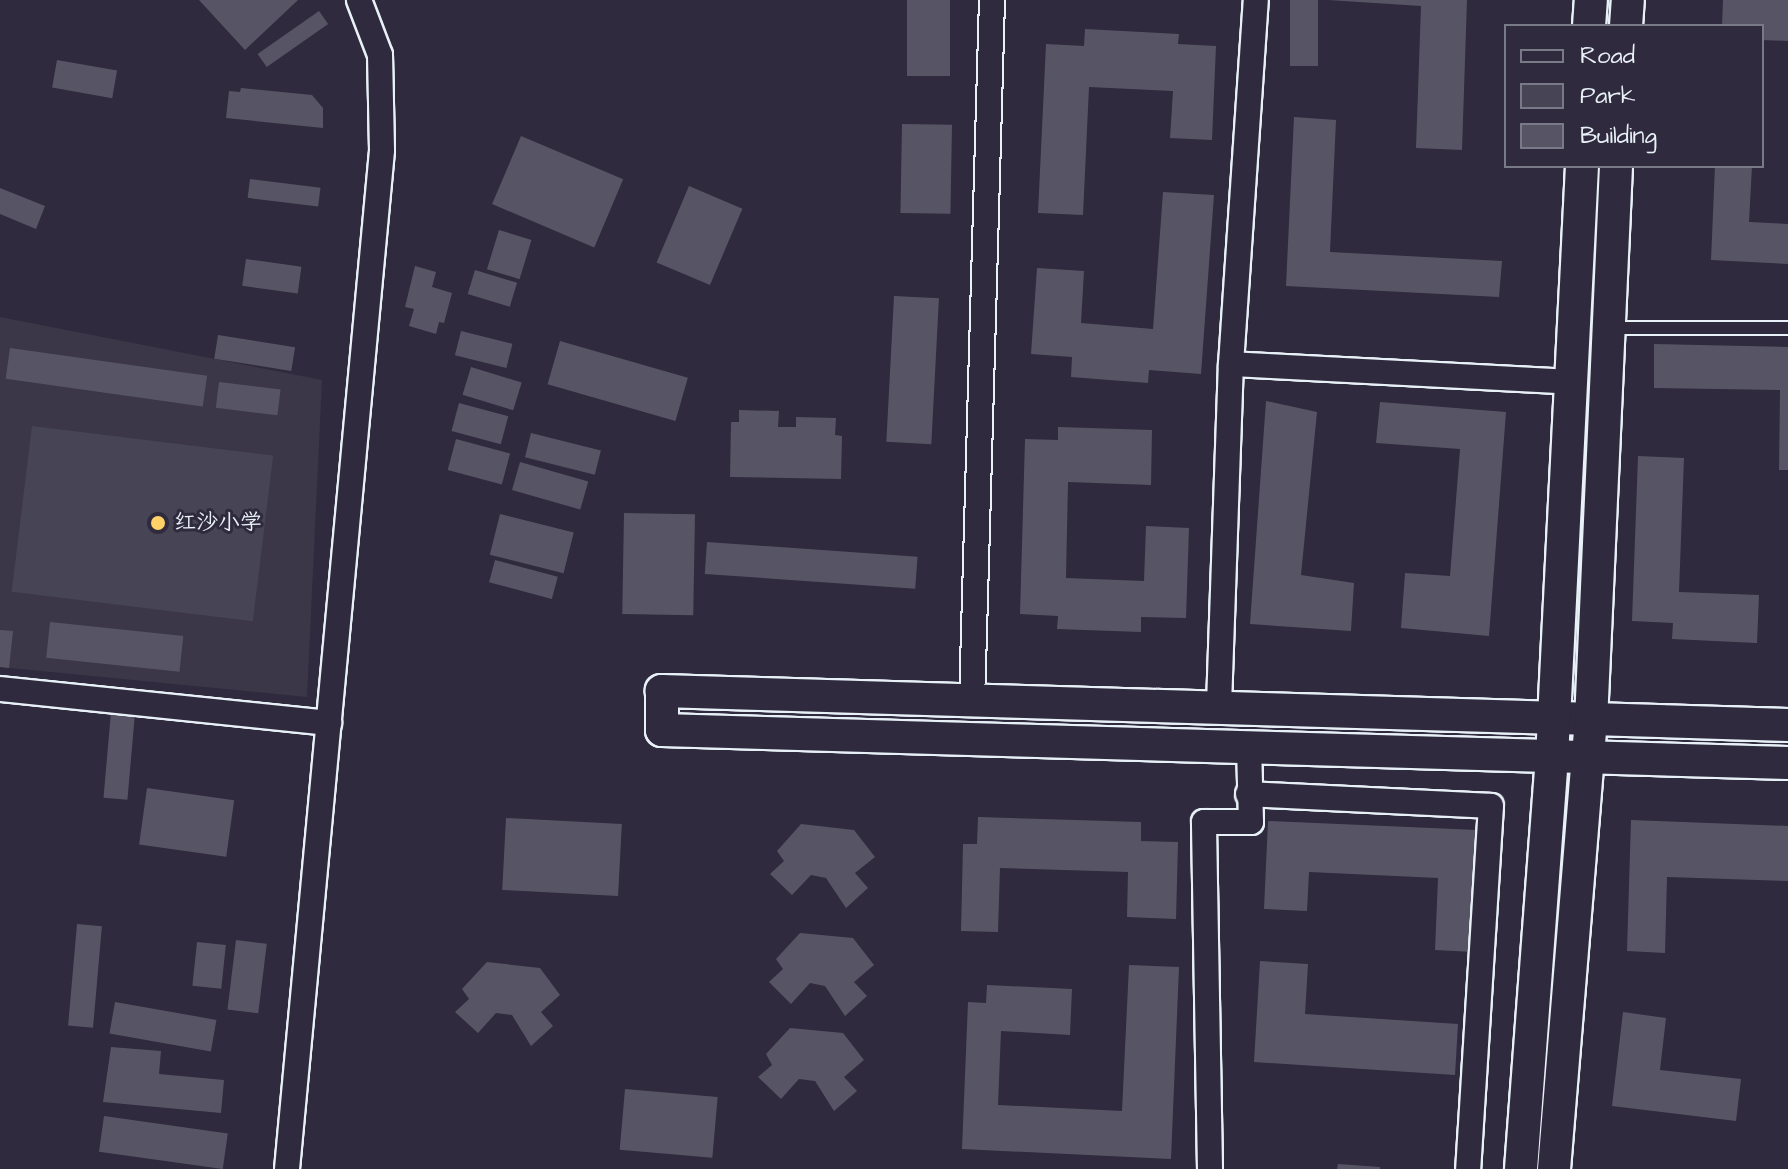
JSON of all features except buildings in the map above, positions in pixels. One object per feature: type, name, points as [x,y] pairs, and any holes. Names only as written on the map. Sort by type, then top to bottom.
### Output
[{"type":"street","points":[[287,1169],[382,150],[380,55],[359,0]]},
{"type":"street","points":[[972,702],[992,0]]},
{"type":"street","points":[[1219,705],[1231,364],[1256,0]]},
{"type":"street","points":[[1589,24],[1591,0]]},
{"type":"street","points":[[1626,24],[1628,0]]},
{"type":"street","points":[[1521,1169],[1552,758],[1582,168]]},
{"type":"street","points":[[1554,1169],[1585,759],[1591,721],[1605,328],[1616,168]]},
{"type":"street","points":[[1231,364],[1570,382]]},
{"type":"street","points":[[0,689],[329,723]]},
{"type":"street","points":[[1788,725],[1553,720],[1219,705],[972,702],[662,691],[662,730],[1788,763]]},
{"type":"street","points":[[1210,1169],[1204,822],[1251,822],[1249,747]]},
{"type":"street","points":[[1248,794],[1491,806],[1468,1169]]},
{"type":"lane","points":[[1605,328],[1788,328]]},
{"type":"shaded area","name":"红沙小学","points":[[0,317],[322,380],[307,697],[0,667]]},
{"type":"green space","points":[[32,426],[273,456],[253,621],[12,592]]},
{"type":"place","name":"红沙小学","points":[[158,523]]}]
